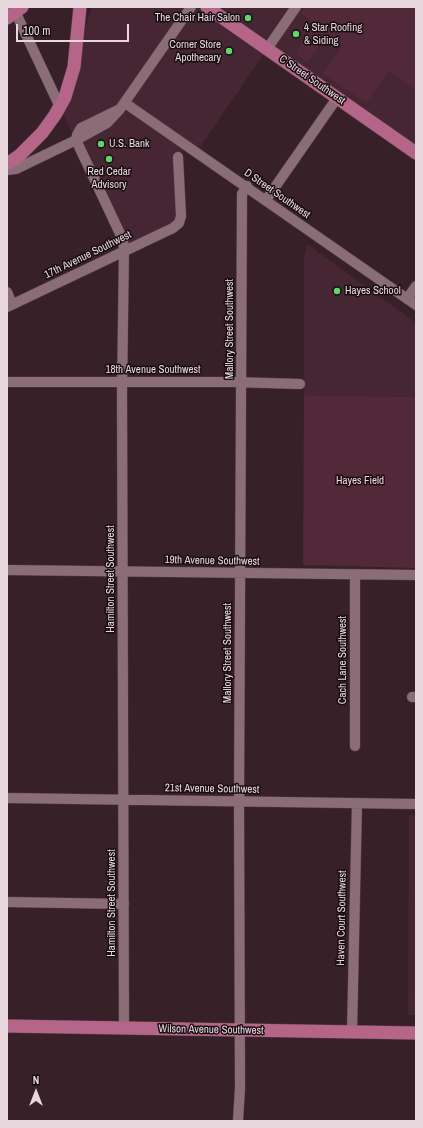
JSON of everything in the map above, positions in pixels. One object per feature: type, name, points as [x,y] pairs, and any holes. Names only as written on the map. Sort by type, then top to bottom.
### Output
[{"type":"main road","points":[[7,164],[19,156],[38,138],[55,115],[68,90],[74,67],[80,7]]},
{"type":"main road","name":"C Street Southwest","points":[[207,7],[416,153]]},
{"type":"main road","name":"Wilson Avenue Southwest","points":[[7,1026],[416,1033]]},
{"type":"street","points":[[7,170],[16,168],[76,140],[107,123],[122,106],[191,7]]},
{"type":"street","points":[[267,49],[296,7]]},
{"type":"street","points":[[14,11],[60,106]]},
{"type":"street","points":[[266,200],[337,98]]},
{"type":"street","name":"D Street Southwest","points":[[122,106],[247,186],[416,305]]},
{"type":"street","name":"Hamilton Street Southwest","points":[[76,140],[123,240],[124,250],[122,382],[124,1028]]},
{"type":"street","name":"17th Avenue Southwest","points":[[10,305],[173,228],[179,223],[181,216],[178,157]]},
{"type":"street","name":"Mallory Street Southwest","points":[[238,1121],[240,1088],[239,802],[242,194],[247,186]]},
{"type":"street","points":[[407,299],[416,286]]},
{"type":"street","points":[[7,292],[10,305]]},
{"type":"street","name":"18th Avenue Southwest","points":[[7,382],[242,382],[300,384]]},
{"type":"street","name":"19th Avenue Southwest","points":[[7,570],[416,575]]},
{"type":"street","name":"Cach Lane Southwest","points":[[355,575],[356,746]]},
{"type":"street","name":"21st Avenue Southwest","points":[[7,798],[416,804]]},
{"type":"street","name":"Haven Court Southwest","points":[[352,1032],[357,803]]},
{"type":"street","points":[[7,902],[124,904]]},
{"type":"shaded area","points":[[92,7],[416,7],[416,153],[267,49],[196,153],[183,144],[179,223],[126,249],[60,107]]},
{"type":"shaded area","name":"Hayes School","points":[[307,244],[416,323],[416,397],[304,395],[304,258]]},
{"type":"shaded area","points":[[409,815],[416,815],[416,1015],[408,1015]]},
{"type":"green space","points":[[306,7],[416,7],[416,91],[389,71],[366,103],[323,74],[343,45],[327,34],[307,63],[296,53],[315,24],[301,13]]},
{"type":"green space","name":"Hayes Field","points":[[304,395],[416,397],[416,568],[303,565]]},
{"type":"place","name":"The Chair Hair Salon","points":[[248,18]]},
{"type":"place","name":"4 Star Roofing & Siding","points":[[296,34]]},
{"type":"place","name":"Corner Store Apothecary","points":[[229,51]]},
{"type":"place","name":"U.S. Bank","points":[[101,144]]},
{"type":"place","name":"Red Cedar Advisory","points":[[109,159]]},
{"type":"place","name":"Hayes School","points":[[337,291]]}]
